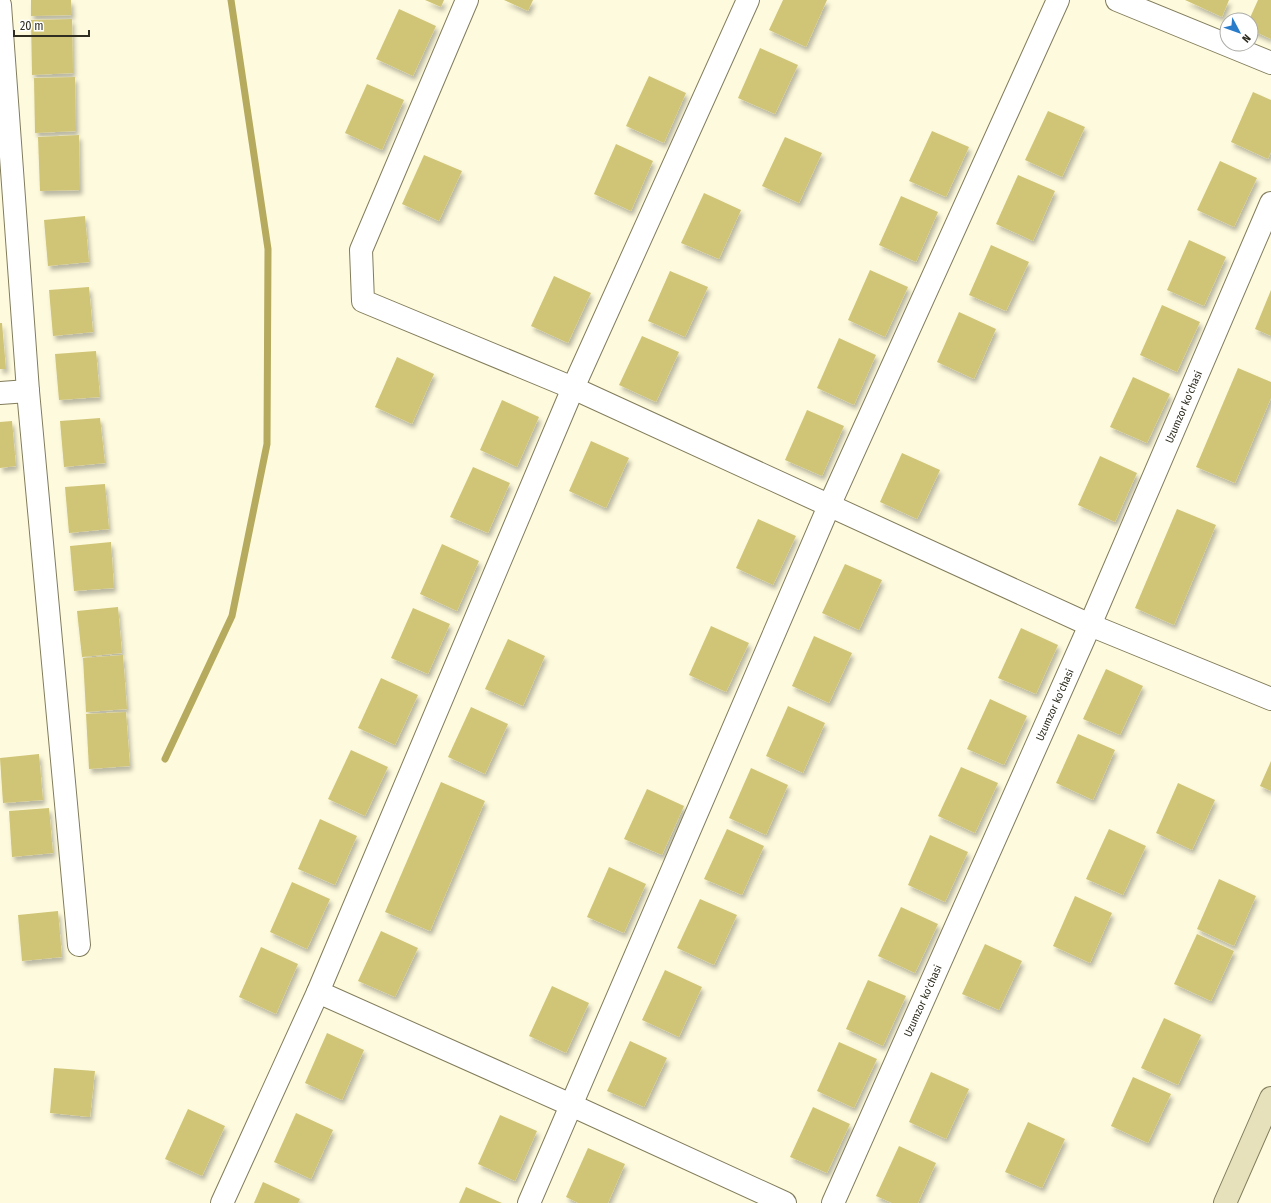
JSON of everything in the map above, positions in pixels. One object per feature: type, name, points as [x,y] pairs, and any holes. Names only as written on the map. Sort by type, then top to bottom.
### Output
[{"type":"main road","points":[[1225,1203],[1271,1098]]},
{"type":"street","points":[[467,0],[361,250],[363,301],[573,388],[1090,625],[1271,699]]},
{"type":"street","points":[[222,1203],[318,992],[573,388],[748,0]]},
{"type":"street","points":[[529,1203],[829,506],[1058,0]]},
{"type":"street","points":[[1117,0],[1271,63]]},
{"type":"street","points":[[0,5],[28,391],[79,945]]},
{"type":"street","name":"Uzumzor ko'chasi","points":[[833,1203],[1090,625],[1271,204]]},
{"type":"street","points":[[0,393],[28,391]]},
{"type":"street","points":[[318,992],[786,1203]]},
{"type":"building","points":[[31,0],[71,0],[72,15],[31,16]]},
{"type":"building","points":[[425,0],[444,0],[441,7]]},
{"type":"building","points":[[504,0],[533,0],[528,11]]},
{"type":"building","points":[[783,0],[827,0],[806,47],[769,30]]},
{"type":"building","points":[[1185,0],[1229,0],[1224,12],[1219,12],[1219,16]]},
{"type":"building","points":[[1258,0],[1271,0],[1271,39],[1259,34],[1259,12],[1253,12]]},
{"type":"building","points":[[399,9],[436,26],[413,76],[376,59]]},
{"type":"building","points":[[72,19],[73,73],[32,75],[31,20]]},
{"type":"building","points":[[760,48],[798,65],[775,114],[738,98]]},
{"type":"building","points":[[649,76],[686,93],[664,143],[626,126]]},
{"type":"building","points":[[75,77],[76,131],[35,133],[34,78]]},
{"type":"building","points":[[367,84],[404,100],[382,150],[345,133]]},
{"type":"building","points":[[1253,92],[1271,100],[1271,152],[1268,159],[1231,142]]},
{"type":"building","points":[[1048,111],[1085,127],[1062,177],[1025,160]]},
{"type":"building","points":[[932,131],[969,147],[946,197],[909,181]]},
{"type":"building","points":[[79,135],[80,190],[40,191],[38,137]]},
{"type":"building","points":[[785,137],[822,153],[799,203],[762,186]]},
{"type":"building","points":[[616,144],[653,161],[631,211],[594,194]]},
{"type":"building","points":[[424,155],[462,171],[439,221],[402,204]]},
{"type":"building","points":[[1220,161],[1257,178],[1234,227],[1197,210]]},
{"type":"building","points":[[1018,175],[1055,191],[1033,241],[996,224]]},
{"type":"building","points":[[704,193],[741,210],[719,259],[681,243]]},
{"type":"building","points":[[901,196],[938,212],[916,262],[879,245]]},
{"type":"building","points":[[85,216],[89,262],[48,266],[44,220]]},
{"type":"building","points":[[1189,240],[1226,257],[1204,306],[1167,290]]},
{"type":"building","points":[[991,245],[1029,262],[1006,311],[969,295]]},
{"type":"building","points":[[870,270],[908,287],[885,337],[848,320]]},
{"type":"building","points":[[670,271],[708,287],[685,337],[648,321]]},
{"type":"building","points":[[554,276],[591,293],[568,343],[531,326]]},
{"type":"building","points":[[89,287],[93,332],[53,336],[49,290]]},
{"type":"building","points":[[1271,290],[1271,336],[1255,329]]},
{"type":"building","points":[[1162,305],[1200,322],[1177,372],[1140,355]]},
{"type":"building","points":[[959,312],[996,329],[974,379],[937,362]]},
{"type":"building","points":[[0,323],[2,323],[6,369],[0,369]]},
{"type":"building","points":[[642,336],[679,352],[656,402],[619,385]]},
{"type":"building","points":[[839,338],[876,355],[854,405],[817,388]]},
{"type":"building","points":[[96,351],[100,397],[59,400],[55,354]]},
{"type":"building","points":[[397,357],[434,374],[412,424],[375,407]]},
{"type":"building","points":[[1238,368],[1271,382],[1271,398],[1235,483],[1196,467]]},
{"type":"building","points":[[1133,377],[1170,394],[1147,443],[1110,427]]},
{"type":"building","points":[[502,400],[539,417],[517,467],[480,450]]},
{"type":"building","points":[[807,410],[844,426],[822,476],[785,460]]},
{"type":"building","points":[[100,418],[105,463],[64,467],[60,421]]},
{"type":"building","points":[[12,421],[16,466],[0,468],[0,422]]},
{"type":"building","points":[[591,441],[629,458],[606,508],[569,491]]},
{"type":"building","points":[[902,453],[940,470],[917,519],[880,502]]},
{"type":"building","points":[[1100,456],[1137,473],[1115,522],[1078,505]]},
{"type":"building","points":[[473,467],[510,483],[488,533],[450,517]]},
{"type":"building","points":[[105,484],[109,529],[69,533],[65,487]]},
{"type":"building","points":[[1177,509],[1216,525],[1174,625],[1135,608]]},
{"type":"building","points":[[758,519],[796,536],[773,585],[736,568]]},
{"type":"building","points":[[111,542],[114,588],[74,591],[70,546]]},
{"type":"building","points":[[442,544],[479,561],[457,611],[420,594]]},
{"type":"building","points":[[845,564],[882,580],[859,630],[822,613]]},
{"type":"building","points":[[118,607],[122,653],[82,657],[77,611]]},
{"type":"building","points":[[413,608],[450,624],[428,674],[391,658]]},
{"type":"building","points":[[711,626],[749,643],[726,692],[689,675]]},
{"type":"building","points":[[1021,628],[1058,645],[1036,694],[998,678]]},
{"type":"building","points":[[814,636],[852,653],[829,703],[792,686]]},
{"type":"building","points":[[508,639],[545,656],[523,706],[485,689]]},
{"type":"building","points":[[123,655],[127,709],[86,712],[83,658]]},
{"type":"building","points":[[1106,669],[1143,686],[1120,735],[1083,719]]},
{"type":"building","points":[[381,678],[418,695],[395,745],[358,728]]},
{"type":"building","points":[[990,699],[1027,716],[1004,765],[967,749]]},
{"type":"building","points":[[788,706],[825,723],[803,773],[766,756]]},
{"type":"building","points":[[471,707],[508,724],[485,774],[448,757]]},
{"type":"building","points":[[126,712],[130,766],[89,769],[86,714]]},
{"type":"building","points":[[1078,734],[1115,750],[1093,800],[1056,783]]},
{"type":"building","points":[[351,750],[388,767],[365,816],[328,799]]},
{"type":"building","points":[[39,754],[43,800],[3,803],[0,758]]},
{"type":"building","points":[[1271,761],[1271,791],[1260,786]]},
{"type":"building","points":[[961,767],[998,783],[975,833],[938,816]]},
{"type":"building","points":[[751,768],[788,785],[766,835],[729,818]]},
{"type":"building","points":[[441,782],[485,801],[430,931],[385,912]]},
{"type":"building","points":[[1178,783],[1215,800],[1192,850],[1156,833]]},
{"type":"building","points":[[647,789],[684,806],[662,855],[624,839]]},
{"type":"building","points":[[49,808],[53,853],[12,857],[9,811]]},
{"type":"building","points":[[320,819],[357,836],[335,885],[298,869]]},
{"type":"building","points":[[727,829],[764,846],[742,895],[704,879]]},
{"type":"building","points":[[1109,829],[1146,846],[1123,895],[1086,879]]},
{"type":"building","points":[[930,835],[968,852],[945,902],[908,885]]},
{"type":"building","points":[[609,867],[646,884],[624,933],[587,917]]},
{"type":"building","points":[[1219,879],[1256,896],[1234,946],[1197,929]]},
{"type":"building","points":[[292,882],[330,899],[307,949],[270,932]]},
{"type":"building","points":[[1075,896],[1112,913],[1090,963],[1053,946]]},
{"type":"building","points":[[700,899],[737,915],[714,965],[677,948]]},
{"type":"building","points":[[901,907],[938,924],[915,973],[878,956]]},
{"type":"building","points":[[58,911],[62,957],[22,961],[18,915]]},
{"type":"building","points":[[381,931],[418,948],[395,997],[358,981]]},
{"type":"building","points":[[1197,934],[1234,951],[1211,1001],[1174,984]]},
{"type":"building","points":[[985,944],[1022,961],[999,1010],[962,994]]},
{"type":"building","points":[[261,947],[298,964],[276,1014],[239,997]]},
{"type":"building","points":[[665,970],[702,987],[679,1037],[642,1020]]},
{"type":"building","points":[[868,980],[906,996],[883,1046],[846,1029]]},
{"type":"building","points":[[552,986],[589,1003],[566,1053],[529,1036]]},
{"type":"building","points":[[1164,1018],[1201,1035],[1178,1085],[1141,1068]]},
{"type":"building","points":[[327,1033],[364,1050],[342,1100],[305,1083]]},
{"type":"building","points":[[630,1041],[667,1058],[644,1107],[607,1091]]},
{"type":"building","points":[[839,1042],[877,1059],[854,1108],[817,1091]]},
{"type":"building","points":[[54,1068],[95,1071],[90,1117],[50,1113]]},
{"type":"building","points":[[931,1072],[969,1089],[946,1139],[909,1122]]},
{"type":"building","points":[[1133,1077],[1171,1094],[1148,1143],[1111,1126]]},
{"type":"building","points":[[813,1107],[850,1124],[827,1173],[790,1157]]},
{"type":"building","points":[[188,1109],[225,1126],[202,1176],[165,1159]]},
{"type":"building","points":[[296,1113],[333,1130],[311,1179],[274,1162]]},
{"type":"building","points":[[500,1115],[537,1131],[515,1181],[478,1164]]},
{"type":"building","points":[[1028,1122],[1065,1139],[1042,1188],[1005,1172]]},
{"type":"building","points":[[899,1146],[936,1163],[918,1203],[892,1203],[876,1196]]},
{"type":"building","points":[[588,1148],[625,1164],[608,1203],[578,1203],[566,1197]]},
{"type":"building","points":[[263,1182],[300,1199],[298,1203],[254,1203]]},
{"type":"building","points":[[466,1187],[502,1203],[459,1203]]},
{"type":"waterway","points":[[165,759],[232,616],[267,444],[268,249],[231,0]]}]
